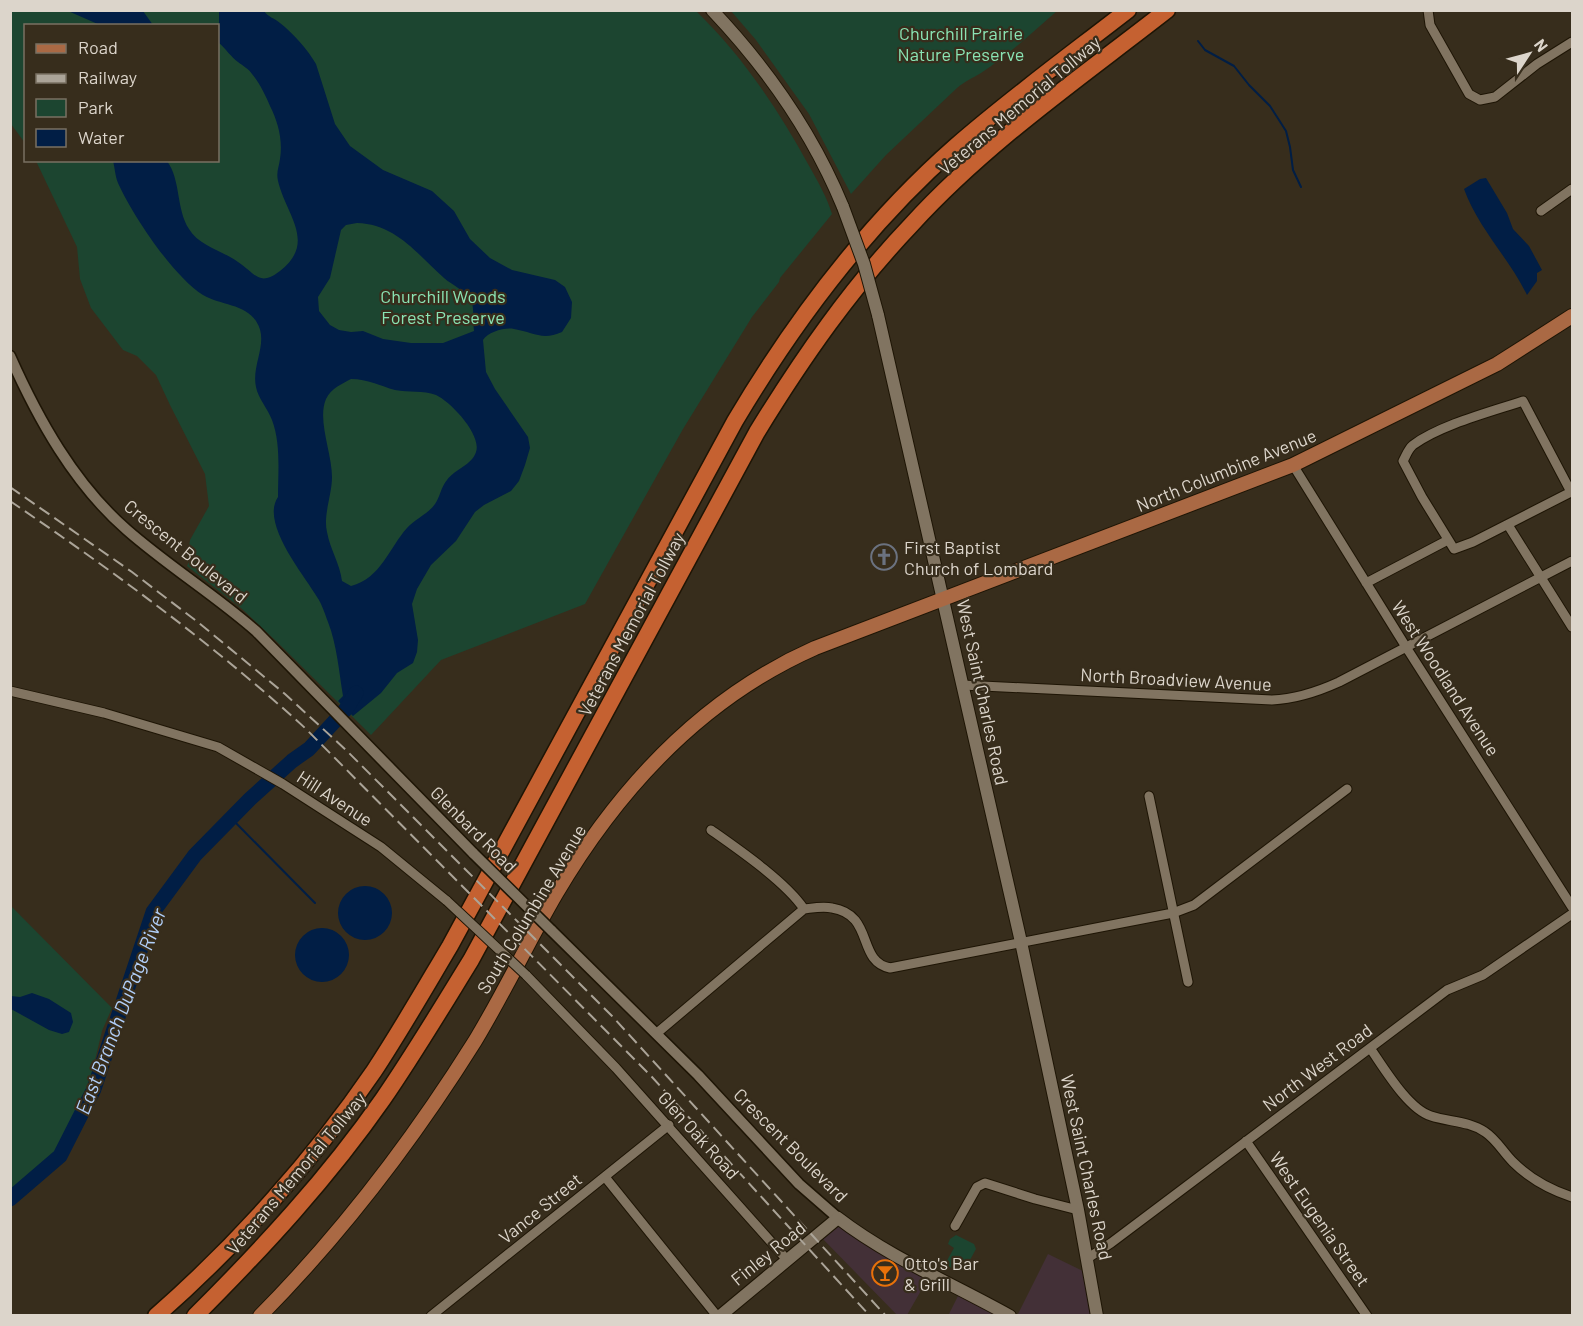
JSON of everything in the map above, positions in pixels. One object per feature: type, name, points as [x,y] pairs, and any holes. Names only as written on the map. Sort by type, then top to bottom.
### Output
[{"type":"highway","name":"Veterans Memorial Tollway","points":[[156,1316],[233,1242],[308,1158],[373,1072],[450,946],[735,421],[793,330],[842,265],[870,233],[955,147],[1128,10]]},
{"type":"highway","name":"Veterans Memorial Tollway","points":[[195,1316],[249,1262],[328,1171],[382,1100],[422,1041],[471,960],[757,432],[791,377],[852,291],[913,222],[976,161],[1167,10]]},
{"type":"main road","name":"West Saint Charles Road","points":[[712,10],[743,45],[784,98],[818,154],[843,207],[861,257],[878,315],[1021,942],[1088,1258],[1097,1316]]},
{"type":"main road","name":"North Columbine Avenue","points":[[944,599],[1293,465],[1497,364],[1572,316]]},
{"type":"main road","name":"South Columbine Avenue","points":[[260,1316],[322,1251],[401,1151],[475,1040],[577,861],[614,809],[666,749],[721,702],[779,665],[815,648],[944,599]]},
{"type":"main road","name":"Finley Road","points":[[718,1316],[838,1218]]},
{"type":"main road","name":"Crescent Boulevard","points":[[838,1218],[867,1238],[1010,1316]]},
{"type":"street","points":[[1428,10],[1430,25],[1469,94],[1480,100],[1490,100],[1537,64],[1572,42]]},
{"type":"street","points":[[1541,211],[1572,189]]},
{"type":"street","name":"Crescent Boulevard","points":[[10,356],[33,404],[57,445],[81,480],[107,510],[143,543],[237,614],[347,723]]},
{"type":"street","points":[[1523,401],[1571,492],[1473,542],[1454,549],[1448,540],[1403,461],[1411,447],[1438,432],[1523,401]]},
{"type":"street","name":"West Woodland Avenue","points":[[1293,465],[1572,907]]},
{"type":"street","points":[[1508,525],[1572,627]]},
{"type":"street","points":[[1366,583],[1448,540]]},
{"type":"street","name":"North Broadview Avenue","points":[[962,686],[1282,700],[1324,689],[1572,561]]},
{"type":"street","name":"Hill Avenue","points":[[10,691],[104,712],[218,747],[284,784],[381,847],[447,901],[526,975],[583,1034]]},
{"type":"street","name":"Glenbard Road","points":[[347,723],[474,854],[657,1033]]},
{"type":"street","points":[[657,1033],[804,909],[831,907],[847,914],[860,926],[872,958],[882,967],[890,968],[1173,914],[1194,905],[1347,789]]},
{"type":"street","points":[[1149,796],[1188,982]]},
{"type":"street","points":[[711,830],[782,885],[796,897],[804,909]]},
{"type":"street","name":"North West Road","points":[[1088,1258],[1111,1244],[1447,990],[1483,975],[1572,914]]},
{"type":"street","name":"Crescent Boulevard","points":[[657,1033],[799,1184],[838,1218]]},
{"type":"street","name":"Glen Oak Road","points":[[583,1034],[669,1125],[788,1261]]},
{"type":"street","points":[[1370,1048],[1416,1108],[1432,1117],[1465,1124],[1485,1132],[1523,1171],[1549,1188],[1572,1197]]},
{"type":"street","name":"Vance Street","points":[[431,1316],[669,1125]]},
{"type":"street","name":"West Eugenia Street","points":[[1246,1141],[1367,1316]]},
{"type":"street","points":[[605,1177],[718,1316]]},
{"type":"street","points":[[955,1226],[977,1187],[985,1183],[1078,1210]]},
{"type":"shaded area","points":[[838,1221],[930,1275],[907,1315],[897,1315],[821,1237]]},
{"type":"shaded area","points":[[1048,1254],[1087,1273],[1094,1315],[1017,1316]]},
{"type":"shaded area","points":[[960,1292],[1005,1316],[948,1316]]},
{"type":"green space","name":"Churchill Woods Forest Preserve","points":[[11,11],[696,11],[728,45],[771,103],[818,182],[832,214],[780,278],[752,317],[683,429],[585,604],[441,660],[371,735],[241,608],[187,566],[190,540],[209,506],[205,474],[156,375],[137,356],[123,350],[91,308],[80,279],[77,247],[36,162],[219,162],[219,24],[24,24],[24,142],[11,124]]},
{"type":"green space","name":"Churchill Prairie Nature Preserve","points":[[731,11],[1057,11],[1001,59],[957,88],[886,155],[851,194],[809,114],[756,40]]},
{"type":"green space","points":[[11,906],[112,1008],[102,1031],[89,1085],[64,1137],[51,1157],[11,1191]]},
{"type":"green space","points":[[956,1235],[974,1244],[976,1249],[965,1269],[958,1272],[945,1264],[954,1248],[948,1244],[950,1239]]},
{"type":"water","points":[[68,11],[143,11],[152,24],[98,24]]},
{"type":"water","points":[[219,11],[264,11],[290,32],[313,59],[335,124],[350,146],[383,170],[432,191],[454,211],[470,239],[490,258],[512,270],[555,280],[565,287],[572,302],[571,318],[562,332],[555,335],[543,336],[506,329],[493,332],[483,340],[486,372],[528,437],[530,448],[525,465],[519,481],[511,491],[475,512],[456,541],[431,565],[417,589],[412,604],[418,640],[413,663],[397,673],[381,693],[353,716],[338,701],[343,696],[337,659],[323,609],[294,563],[279,534],[275,520],[274,508],[278,497],[278,448],[275,429],[259,395],[255,378],[261,345],[260,329],[251,315],[239,308],[203,295],[179,274],[155,244],[125,197],[118,183],[113,162],[168,162],[175,177],[182,213],[193,235],[232,258],[258,277],[267,278],[280,271],[291,260],[298,239],[278,181],[281,145],[279,131],[255,77],[219,43]],"holes":[[[357,223],[371,225],[405,242],[470,299],[474,331],[443,343],[411,343],[383,339],[363,331],[339,330],[330,325],[319,311],[318,297],[330,278],[341,230],[346,225]],[[351,379],[395,390],[436,395],[449,404],[464,420],[477,445],[471,460],[447,480],[435,504],[407,528],[384,562],[370,576],[351,586],[342,581],[327,532],[326,519],[332,477],[323,417],[328,395]]]},
{"type":"water","points":[[1486,178],[1507,213],[1513,229],[1529,246],[1542,270],[1537,273],[1537,281],[1527,295],[1512,268],[1477,217],[1464,189]]},
{"type":"water","points":[[360,886],[370,886],[380,890],[388,898],[392,913],[388,928],[380,936],[370,940],[360,940],[350,936],[342,928],[338,918],[338,908],[342,898],[350,890]]},
{"type":"water","points":[[322,928],[332,930],[341,936],[347,945],[349,955],[347,965],[341,974],[332,980],[322,982],[312,980],[303,974],[297,965],[295,955],[297,945],[303,936],[312,930]]},
{"type":"water","points":[[32,993],[49,999],[71,1013],[73,1022],[69,1032],[62,1034],[49,1030],[11,1009],[11,996],[20,997]]},
{"type":"waterway","points":[[1198,41],[1205,50],[1234,66],[1270,106],[1286,131],[1293,170],[1301,187]]},
{"type":"waterway","name":"East Branch DuPage River","points":[[10,1199],[60,1156],[94,1089],[153,912],[195,855],[250,799],[292,761],[309,749],[346,709],[356,693]]},
{"type":"waterway","points":[[231,818],[315,903]]},
{"type":"railway","points":[[10,487],[132,572],[199,623],[285,694],[346,750],[612,1016],[886,1316]]},
{"type":"railway","points":[[10,501],[162,609],[235,667],[305,728],[652,1077],[870,1316]]},
{"type":"place","name":"First Baptist Church of Lombard","points":[[884,557]]},
{"type":"place","name":"Otto's Bar & Grill","points":[[885,1273]]}]
